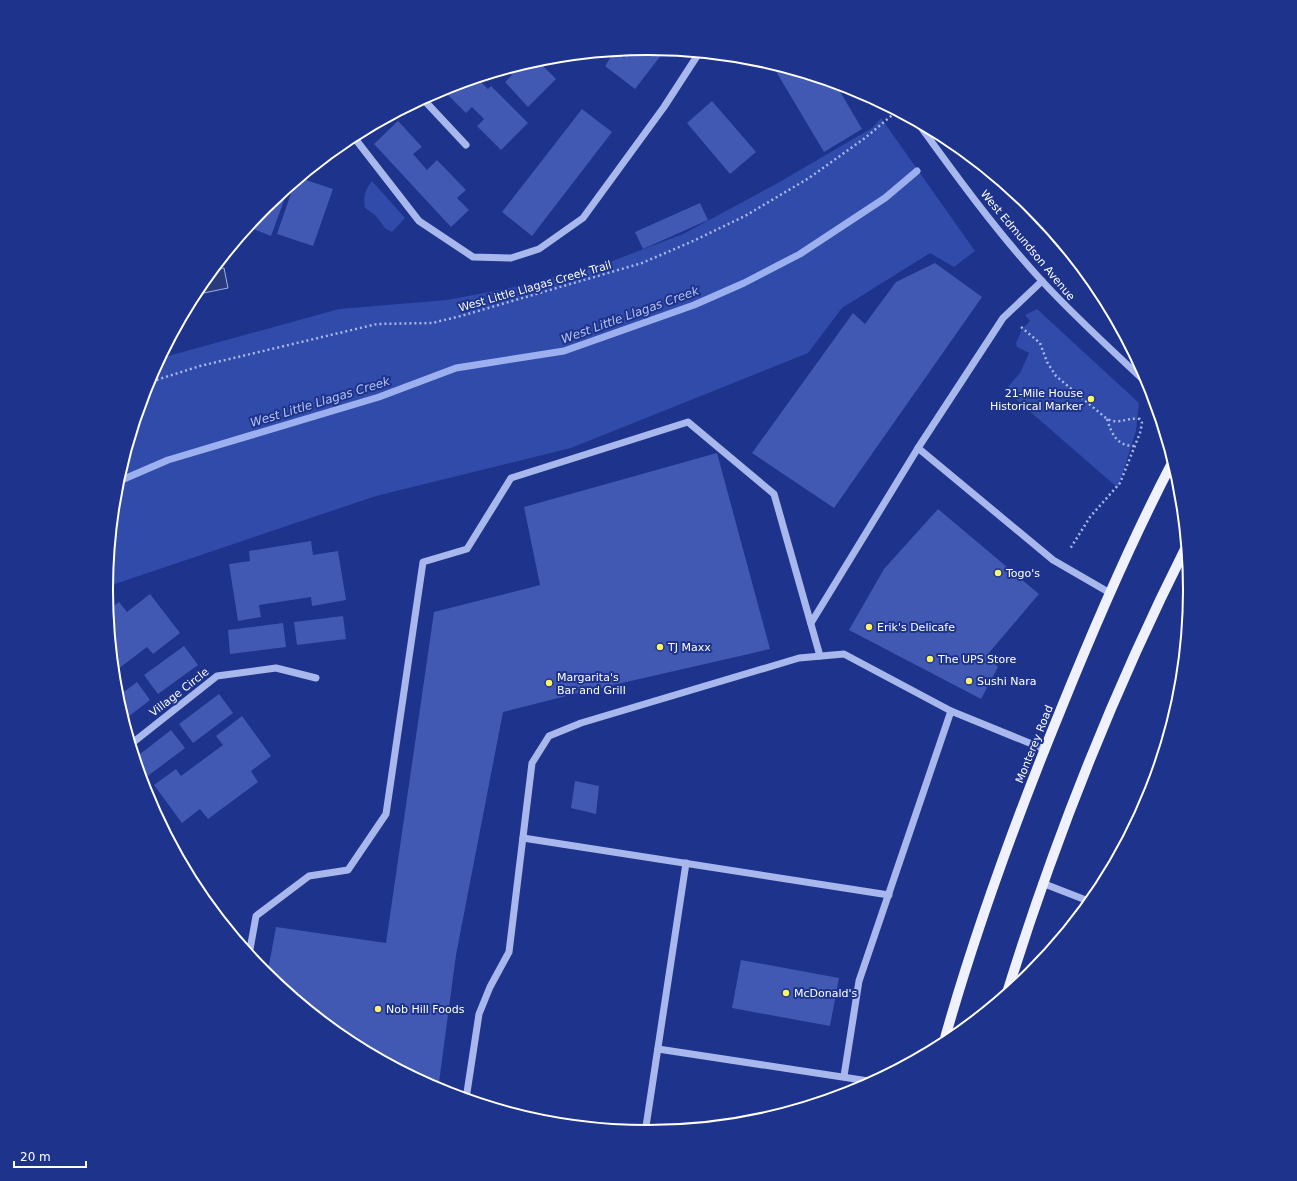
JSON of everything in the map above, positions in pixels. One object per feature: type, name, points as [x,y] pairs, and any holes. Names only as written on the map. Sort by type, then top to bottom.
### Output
[{"type":"main road","name":"Monterey Road","points":[[946,1036],[972,946],[1044,749],[1110,593],[1170,468]]},
{"type":"main road","points":[[1009,986],[1042,883],[1070,808],[1122,682],[1183,552]]},
{"type":"street","points":[[357,141],[419,221],[473,258],[511,258],[539,249],[583,218],[664,107],[696,57]]},
{"type":"street","points":[[426,104],[466,145]]},
{"type":"street","name":"West Edmundson Avenue","points":[[925,132],[985,213],[1042,281],[1138,375]]},
{"type":"street","points":[[811,623],[918,448],[1003,318],[1042,281]]},
{"type":"street","points":[[250,948],[256,916],[309,876],[348,870],[386,814],[423,562],[467,549],[511,478],[688,422],[774,494],[820,656]]},
{"type":"street","points":[[918,448],[1053,560],[1110,593]]},
{"type":"street","points":[[467,1094],[479,1014],[508,952],[532,763],[549,736],[581,723],[799,658],[844,654],[952,711],[1044,749]]},
{"type":"street","name":"Village Circle","points":[[135,741],[217,676],[276,668],[316,678]]},
{"type":"street","points":[[844,1076],[859,981],[952,711]]},
{"type":"street","points":[[523,838],[889,895]]},
{"type":"street","points":[[646,1126],[686,863]]},
{"type":"street","points":[[1042,883],[1085,900]]},
{"type":"street","points":[[658,1049],[865,1080]]},
{"type":"path","name":"West Little Llagas Creek Trail","points":[[157,380],[200,366],[377,324],[432,323],[461,316],[642,263],[691,242],[745,216],[809,178],[865,138],[893,114]]},
{"type":"path","points":[[1021,327],[1040,343],[1047,362],[1056,376],[1107,419],[1116,422],[1134,418],[1140,419],[1142,423],[1140,433],[1120,483],[1090,517],[1070,549]]},
{"type":"path","points":[[1107,419],[1112,435],[1118,442],[1126,446],[1135,446]]},
{"type":"shaded area","points":[[881,118],[975,251],[954,267],[930,253],[842,308],[808,353],[571,448],[376,496],[113,585],[114,555],[118,521],[123,486],[131,452],[141,418],[167,356],[339,309],[447,300],[520,286],[607,263],[683,234],[776,184],[872,128]]},
{"type":"shaded area","points":[[372,181],[405,218],[392,232],[386,229],[375,215],[365,208],[365,193]]},
{"type":"shaded area","points":[[222,268],[224,268],[228,288],[203,293],[203,293]]},
{"type":"shaded area","points":[[1037,309],[1139,403],[1136,431],[1118,488],[1005,390],[1020,373],[1029,353],[1017,347],[1016,343],[1022,329],[1030,321],[1025,315]]},
{"type":"building","points":[[661,55],[635,89],[605,66],[612,56],[621,56],[624,58],[626,56]]},
{"type":"building","points":[[542,65],[556,79],[528,107],[505,82],[512,75],[510,73]]},
{"type":"building","points":[[775,70],[821,83],[839,90],[862,129],[824,152]]},
{"type":"building","points":[[481,82],[488,89],[491,86],[528,123],[501,150],[477,126],[484,119],[472,107],[466,113],[448,95]]},
{"type":"building","points":[[712,101],[756,152],[730,174],[687,123]]},
{"type":"building","points":[[582,109],[612,132],[532,236],[502,212]]},
{"type":"building","points":[[398,121],[422,147],[413,154],[427,170],[437,160],[466,190],[457,198],[469,210],[451,227],[374,144]]},
{"type":"building","points":[[305,180],[333,189],[313,246],[277,234],[292,191],[295,188]]},
{"type":"building","points":[[285,197],[271,236],[254,229]]},
{"type":"building","points":[[700,203],[708,220],[643,249],[635,232]]},
{"type":"building","points":[[935,263],[982,297],[834,508],[752,453],[853,313],[865,324],[896,282]]},
{"type":"building","points":[[717,453],[770,649],[574,694],[503,712],[456,955],[439,1083],[412,1071],[351,1036],[295,993],[269,968],[276,927],[386,943],[434,612],[540,585],[524,507]]},
{"type":"building","points":[[938,509],[1039,594],[987,655],[998,667],[981,699],[849,630],[884,569]]},
{"type":"building","points":[[311,541],[313,555],[338,551],[346,600],[312,606],[311,597],[259,605],[261,617],[238,621],[229,564],[250,561],[249,551]]},
{"type":"building","points":[[150,594],[180,633],[153,654],[147,647],[119,668],[114,626],[113,606],[119,602],[127,612]]},
{"type":"building","points":[[343,616],[346,639],[297,645],[294,622]]},
{"type":"building","points":[[283,623],[286,647],[230,654],[228,630]]},
{"type":"building","points":[[184,646],[198,665],[158,694],[144,675]]},
{"type":"building","points":[[137,682],[150,700],[128,717],[123,693]]},
{"type":"building","points":[[219,694],[233,713],[193,743],[179,724]]},
{"type":"building","points":[[242,716],[271,756],[251,771],[258,782],[208,819],[200,809],[182,823],[154,785],[176,769],[181,776],[223,745],[216,736]]},
{"type":"building","points":[[171,730],[185,748],[147,777],[139,755]]},
{"type":"building","points":[[575,781],[599,786],[596,814],[571,808]]},
{"type":"building","name":"McDonald's","points":[[741,960],[839,978],[830,1026],[732,1008]]},
{"type":"waterway","name":"West Little Llagas Creek","points":[[125,479],[168,460],[379,397],[456,368],[564,351],[694,305],[744,283],[800,254],[885,198],[917,171]]},
{"type":"place","name":"21-Mile House Historical Marker","points":[[1091,399]]},
{"type":"place","name":"Togo's","points":[[998,573]]},
{"type":"place","name":"Erik's Delicafe","points":[[869,627]]},
{"type":"place","name":"TJ Maxx","points":[[660,647]]},
{"type":"place","name":"The UPS Store","points":[[930,659]]},
{"type":"place","name":"Sushi Nara","points":[[969,681]]},
{"type":"place","name":"Margarita's Bar and Grill","points":[[549,683]]},
{"type":"place","name":"McDonald's","points":[[786,993]]},
{"type":"place","name":"Nob Hill Foods","points":[[378,1009]]}]
